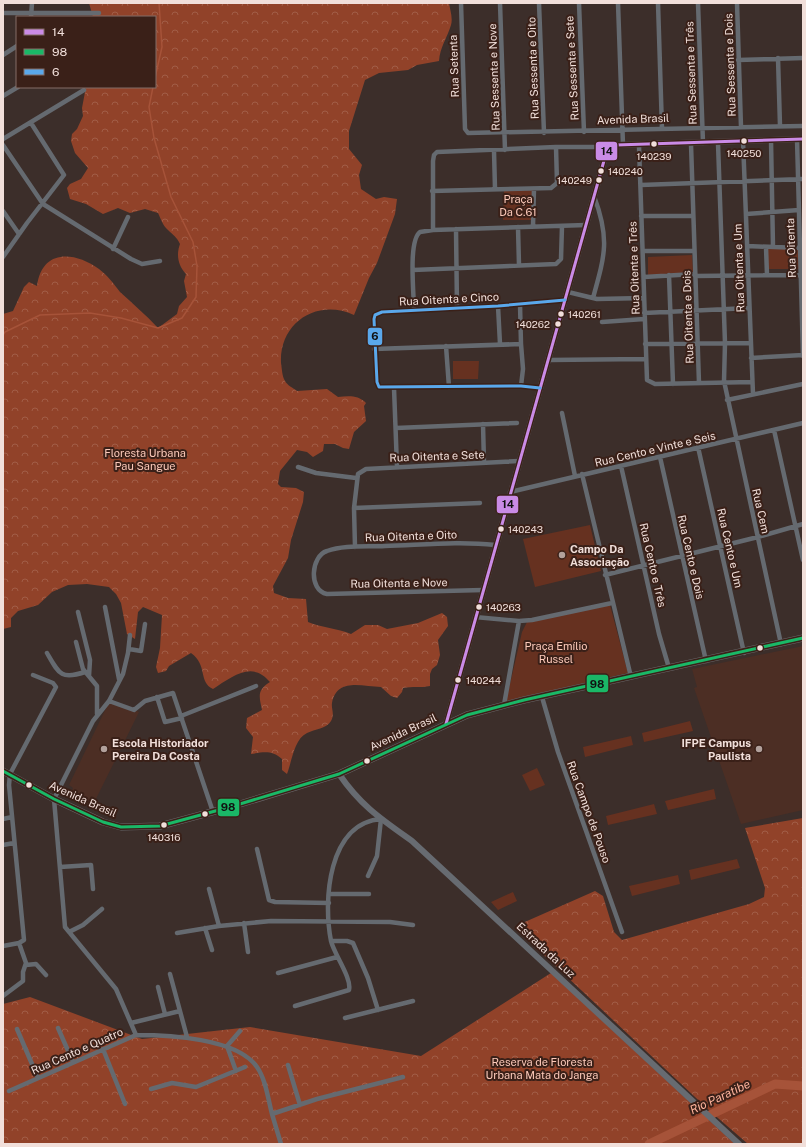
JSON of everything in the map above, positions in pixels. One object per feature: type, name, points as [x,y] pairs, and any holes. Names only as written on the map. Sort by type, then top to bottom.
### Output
[{"type":"main road","points":[[446,724],[495,545],[568,292],[605,155],[612,146],[623,145],[639,146],[800,139]]},
{"type":"main road","name":"Avenida Brasil","points":[[3,771],[54,799],[103,822],[121,827],[160,826],[213,812],[339,774],[467,715],[542,696],[744,653],[803,638]]},
{"type":"main road","name":"Estrada da Luz","points":[[339,774],[353,794],[381,819],[417,846],[739,1144]]},
{"type":"street","points":[[31,15],[32,3]]},
{"type":"street","name":"Rua Setenta","points":[[461,3],[465,129]]},
{"type":"street","name":"Rua Sessenta e Nove","points":[[500,3],[505,150]]},
{"type":"street","name":"Rua Sessenta e Oito","points":[[539,3],[544,132]]},
{"type":"street","name":"Rua Sessenta e Sete","points":[[579,3],[584,132]]},
{"type":"street","points":[[618,3],[623,145]]},
{"type":"street","points":[[658,3],[662,129]]},
{"type":"street","name":"Rua Sessenta e Três","points":[[698,3],[701,129],[703,143]]},
{"type":"street","name":"Rua Sessenta e Dois","points":[[737,3],[741,127]]},
{"type":"street","points":[[3,13],[31,15],[98,13]]},
{"type":"street","points":[[3,55],[16,47]]},
{"type":"street","points":[[778,58],[780,126]]},
{"type":"street","points":[[738,60],[803,58]]},
{"type":"street","points":[[3,96],[16,88]]},
{"type":"street","points":[[3,139],[84,90]]},
{"type":"street","points":[[3,257],[19,234],[64,177],[64,173],[31,122]]},
{"type":"street","name":"Avenida Brasil","points":[[465,129],[471,134],[505,134],[803,126]]},
{"type":"street","name":"Rua Oitenta","points":[[800,139],[801,180],[799,210],[803,356]]},
{"type":"street","points":[[771,140],[773,247]]},
{"type":"street","name":"Rua Oitenta e Um","points":[[743,141],[753,394]]},
{"type":"street","name":"Rua Cem","points":[[718,143],[725,343],[724,381],[781,644]]},
{"type":"street","name":"Rua Oitenta e Dois","points":[[691,144],[699,383]]},
{"type":"street","points":[[3,145],[43,204],[113,250],[142,264],[160,261]]},
{"type":"street","points":[[432,230],[433,161],[435,153],[442,151],[494,151],[556,147],[612,146]]},
{"type":"street","name":"Rua Oitenta e Três","points":[[639,146],[644,277],[645,359],[647,380],[654,384],[673,384]]},
{"type":"street","points":[[432,191],[551,188],[556,185],[556,147]]},
{"type":"street","points":[[494,151],[495,190]]},
{"type":"street","points":[[640,185],[801,180]]},
{"type":"street","points":[[533,226],[534,189]]},
{"type":"street","points":[[593,298],[603,264],[606,242],[601,218],[594,196]]},
{"type":"street","points":[[746,214],[799,210]]},
{"type":"street","points":[[3,211],[19,234]]},
{"type":"street","points":[[641,216],[693,216]]},
{"type":"street","points":[[113,250],[128,217]]},
{"type":"street","points":[[414,310],[413,270],[415,238],[420,232],[432,230],[586,225]]},
{"type":"street","points":[[413,270],[556,264],[560,262],[562,226]]},
{"type":"street","points":[[518,227],[519,265]]},
{"type":"street","points":[[456,229],[457,308]]},
{"type":"street","points":[[747,246],[800,248]]},
{"type":"street","points":[[766,247],[767,275]]},
{"type":"street","points":[[643,251],[694,252]]},
{"type":"street","points":[[644,277],[695,275],[801,275]]},
{"type":"street","points":[[669,276],[673,384],[724,381],[752,382]]},
{"type":"street","points":[[568,292],[593,298],[644,298]]},
{"type":"street","name":"Rua Oitenta e Cinco","points":[[374,350],[375,315],[382,312],[498,306],[565,300]]},
{"type":"street","points":[[520,304],[522,344],[521,386]]},
{"type":"street","points":[[498,306],[500,344]]},
{"type":"street","points":[[644,313],[749,308]]},
{"type":"street","points":[[602,322],[644,319]]},
{"type":"street","points":[[645,344],[750,343]]},
{"type":"street","points":[[522,344],[374,350],[377,382],[379,387],[383,388],[521,386],[540,388]]},
{"type":"street","points":[[446,346],[449,387]]},
{"type":"street","points":[[751,358],[803,356]]},
{"type":"street","points":[[548,360],[645,359]]},
{"type":"street","points":[[727,400],[803,384]]},
{"type":"street","points":[[394,388],[397,467]]},
{"type":"street","points":[[562,413],[575,476]]},
{"type":"street","points":[[396,428],[517,422]]},
{"type":"street","name":"Rua Cento e Vinte e Seis","points":[[510,492],[803,423]]},
{"type":"street","points":[[483,424],[484,464]]},
{"type":"street","points":[[774,430],[803,560]]},
{"type":"street","name":"Rua Cento e Um","points":[[698,447],[744,653]]},
{"type":"street","name":"Rua Cento e Dois","points":[[660,457],[706,661]]},
{"type":"street","name":"Rua Oitenta e Sete","points":[[357,476],[371,467],[484,464],[519,461]]},
{"type":"street","name":"Rua Cento e Três","points":[[620,466],[669,668]]},
{"type":"street","points":[[298,467],[316,473],[357,476],[354,508],[355,547]]},
{"type":"street","points":[[582,474],[630,677]]},
{"type":"street","points":[[354,508],[480,503]]},
{"type":"street","points":[[605,575],[720,547],[803,524]]},
{"type":"street","name":"Rua Oitenta e Oito","points":[[317,590],[314,571],[315,563],[319,557],[327,551],[355,547],[443,544],[495,545]]},
{"type":"street","name":"Rua Oitenta e Nove","points":[[317,590],[326,594],[483,590]]},
{"type":"street","points":[[475,617],[519,621],[532,620],[612,603]]},
{"type":"street","points":[[105,607],[119,679]]},
{"type":"street","points":[[78,612],[90,660],[87,674]]},
{"type":"street","points":[[504,705],[519,621]]},
{"type":"street","points":[[129,649],[142,651],[145,624]]},
{"type":"street","points":[[54,799],[97,714],[108,701],[125,669],[130,635]]},
{"type":"street","points":[[76,642],[87,674],[97,686],[97,714]]},
{"type":"street","points":[[47,653],[56,668],[67,676],[72,677],[87,674]]},
{"type":"street","points":[[3,946],[19,943],[24,940],[9,786],[10,774],[56,687],[53,683],[33,675]]},
{"type":"street","points":[[157,697],[165,722],[181,717],[256,686]]},
{"type":"street","points":[[108,701],[134,710],[137,709],[142,703],[172,692],[213,812]]},
{"type":"street","name":"Rua Campo de Pouso","points":[[542,696],[558,752],[622,932]]},
{"type":"street","name":"Rua Cento e Quatro","points":[[9,1091],[136,1035],[116,989],[65,927],[54,799]]},
{"type":"street","points":[[3,819],[12,817]]},
{"type":"street","points":[[295,1006],[348,990],[349,986],[346,976],[331,941],[329,903],[332,871],[343,841],[351,832],[365,823],[381,819],[377,856],[368,876]]},
{"type":"street","points":[[3,845],[14,843]]},
{"type":"street","points":[[256,849],[269,900],[275,902],[329,903]]},
{"type":"street","points":[[60,867],[91,865],[93,889]]},
{"type":"street","points":[[209,889],[218,926]]},
{"type":"street","points":[[330,894],[369,894]]},
{"type":"street","points":[[69,932],[83,924],[102,909]]},
{"type":"street","points":[[177,933],[244,923],[298,921],[329,923],[390,922],[414,925]]},
{"type":"street","points":[[244,923],[248,952]]},
{"type":"street","points":[[205,928],[212,950]]},
{"type":"street","points":[[331,941],[347,941],[353,943],[368,978],[378,1010]]},
{"type":"street","points":[[3,996],[22,983],[26,965],[19,943]]},
{"type":"street","points":[[278,972],[337,957]]},
{"type":"street","points":[[26,965],[36,964],[46,974]]},
{"type":"street","points":[[170,974],[187,1038]]},
{"type":"street","points":[[158,987],[165,1014]]},
{"type":"street","points":[[345,1018],[413,1001]]},
{"type":"street","points":[[131,1023],[180,1010]]},
{"type":"street","points":[[17,1028],[38,1078]]},
{"type":"street","points":[[58,1028],[72,1062]]},
{"type":"street","points":[[226,1046],[240,1031]]},
{"type":"street","points":[[136,1035],[187,1038],[226,1046],[236,1050],[257,1066],[263,1080],[281,1144]]},
{"type":"street","points":[[226,1046],[236,1071]]},
{"type":"street","points":[[103,1049],[125,1104]]},
{"type":"street","points":[[288,1065],[300,1105]]},
{"type":"street","points":[[151,1089],[172,1083],[196,1088],[245,1067]]},
{"type":"street","points":[[272,1114],[403,1077]]},
{"type":"shaded area","name":"IFPE Campus Paulista","points":[[803,646],[803,810],[741,824],[694,688],[697,687],[692,669]]},
{"type":"shaded area","name":"Escola Historiador Pereira Da Costa","points":[[109,702],[115,702],[139,712],[92,807],[70,795],[73,788],[69,785]]},
{"type":"green space","name":"Floresta Urbana Pau Sangue","points":[[89,3],[449,3],[452,22],[441,51],[439,61],[417,65],[408,70],[379,73],[365,80],[349,131],[349,149],[362,165],[359,175],[361,189],[376,199],[384,197],[397,199],[395,214],[377,263],[369,278],[354,315],[340,311],[327,310],[314,312],[293,326],[286,336],[282,349],[282,372],[284,379],[289,385],[297,391],[327,389],[338,397],[357,397],[366,403],[364,406],[366,421],[354,432],[349,449],[335,444],[324,444],[323,451],[313,457],[307,452],[297,450],[280,471],[278,484],[281,487],[296,488],[304,492],[303,502],[291,540],[288,558],[273,586],[274,593],[288,598],[306,599],[308,622],[351,634],[365,625],[378,625],[387,629],[418,623],[442,613],[447,617],[448,626],[438,640],[440,655],[437,665],[432,669],[430,674],[430,686],[403,688],[402,692],[397,698],[391,696],[381,687],[352,685],[339,690],[332,703],[333,716],[331,721],[323,727],[307,733],[299,740],[287,774],[282,770],[282,759],[275,754],[268,752],[251,754],[253,737],[246,728],[247,718],[262,710],[260,694],[263,688],[270,682],[263,675],[249,671],[227,680],[213,689],[208,686],[200,663],[191,653],[169,666],[166,671],[158,673],[156,667],[160,648],[162,615],[143,607],[138,612],[135,639],[127,634],[121,603],[116,594],[109,587],[87,584],[68,585],[52,592],[38,605],[18,611],[11,618],[11,627],[3,629],[3,314],[13,311],[24,287],[29,282],[37,286],[40,274],[45,265],[60,257],[79,259],[99,269],[108,277],[120,292],[158,328],[177,314],[179,306],[187,297],[184,281],[186,274],[178,260],[180,244],[162,222],[158,213],[145,209],[130,213],[118,208],[103,214],[86,204],[70,199],[67,188],[70,184],[81,179],[88,168],[75,153],[71,141],[72,134],[77,129],[83,116],[82,108],[86,88],[156,88],[156,16],[93,16]]},
{"type":"green space","name":"Praça Da C.61","points":[[533,189],[532,220],[503,220],[504,190]]},
{"type":"green space","points":[[767,248],[799,249],[799,269],[768,269]]},
{"type":"green space","points":[[692,255],[693,272],[648,275],[648,257]]},
{"type":"green space","points":[[453,361],[479,361],[478,379],[453,379]]},
{"type":"green space","name":"Campo Da Associação","points":[[590,525],[601,571],[535,587],[523,539]]},
{"type":"green space","name":"Praça Emílio Russel","points":[[610,605],[628,673],[506,701],[522,632],[527,622]]},
{"type":"green space","points":[[690,721],[693,731],[644,742],[642,733]]},
{"type":"green space","points":[[631,736],[633,745],[585,757],[583,747]]},
{"type":"green space","points":[[537,768],[545,785],[530,791],[522,775]]},
{"type":"green space","points":[[714,789],[716,799],[668,810],[665,801]]},
{"type":"green space","points":[[654,804],[657,814],[608,825],[606,816]]},
{"type":"green space","points":[[803,818],[803,1144],[748,1144],[711,1112],[516,929],[518,925],[595,891],[603,896],[614,932],[622,940],[749,904],[764,897],[765,888],[745,828]]},
{"type":"green space","points":[[737,859],[740,868],[691,880],[689,870]]},
{"type":"green space","points":[[678,875],[680,884],[632,896],[629,886]]},
{"type":"green space","points":[[513,892],[517,901],[498,910],[491,902]]},
{"type":"green space","name":"Reserva de Floresta Urbana Mata do Janga","points":[[551,973],[735,1144],[3,1144],[3,1004],[30,997],[142,1039],[250,1027],[421,1056]]},
{"type":"waterway","points":[[156,74],[162,47],[159,3]]},
{"type":"waterway","points":[[3,335],[5,332],[40,315],[90,313],[121,318],[158,328],[182,318],[196,297],[197,266],[193,242],[171,197],[154,138],[149,107],[153,88]]},
{"type":"waterway","name":"Rio Paratibe","points":[[649,1144],[775,1084],[803,1086]]},
{"type":"transit line","name":"14","points":[[446,724],[607,150],[616,145],[803,139]]},
{"type":"transit line","name":"6","points":[[540,388],[521,386],[379,387],[377,382],[375,315],[382,312],[498,306],[565,300]]},
{"type":"transit line","name":"98","points":[[3,771],[54,799],[103,822],[121,827],[160,826],[230,807],[339,774],[467,715],[524,700],[803,638]]},
{"type":"place","name":"140250","points":[[744,141]]},
{"type":"place","name":"140239","points":[[654,144]]},
{"type":"place","name":"140240","points":[[601,171]]},
{"type":"place","name":"140249","points":[[599,180]]},
{"type":"place","name":"140261","points":[[561,314]]},
{"type":"place","name":"140262","points":[[558,324]]},
{"type":"place","name":"140243","points":[[501,529]]},
{"type":"place","name":"Campo Da Associação","points":[[562,555]]},
{"type":"place","name":"140263","points":[[479,607]]},
{"type":"place","name":"140244","points":[[458,680]]},
{"type":"place","name":"Escola Historiador Pereira Da Costa","points":[[104,749]]},
{"type":"place","name":"IFPE Campus Paulista","points":[[759,749]]},
{"type":"place","name":"140316","points":[[164,825]]}]
